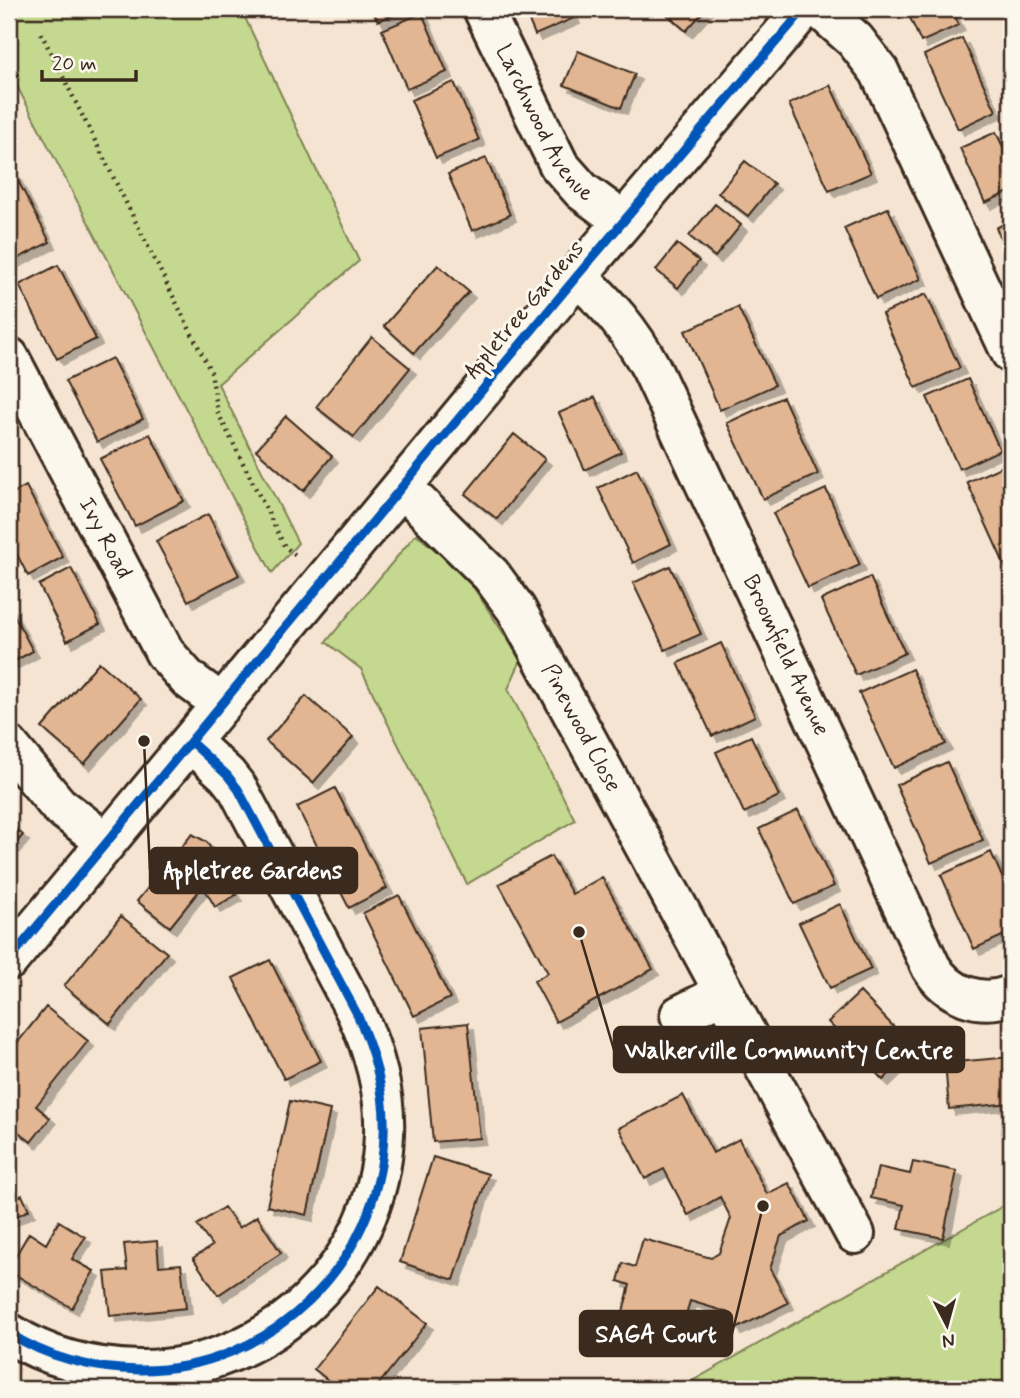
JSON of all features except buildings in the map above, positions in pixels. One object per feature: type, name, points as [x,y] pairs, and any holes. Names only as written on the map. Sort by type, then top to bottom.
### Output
[{"type":"street","name":"Larchwood Avenue","points":[[483,9],[559,165],[582,191],[623,222]]},
{"type":"street","name":"Appletree Gardens","points":[[9,960],[577,276],[804,9]]},
{"type":"street","points":[[820,9],[855,40],[879,71],[1011,353]]},
{"type":"street","name":"Broomfield Avenue","points":[[577,276],[619,317],[635,338],[651,368],[931,967],[950,989],[970,998],[992,1000],[1011,995]]},
{"type":"street","name":"Ivy Road","points":[[13,377],[165,653],[188,679],[222,704]]},
{"type":"street","name":"Pinewood Close","points":[[402,487],[491,575],[516,609],[855,1234]]},
{"type":"street","points":[[9,1333],[20,1341],[56,1356],[117,1369],[155,1370],[217,1357],[246,1346],[293,1317],[315,1296],[348,1256],[370,1211],[384,1135],[381,1088],[368,1038],[245,800],[228,775],[191,742]]},
{"type":"street","points":[[9,746],[58,805],[106,842]]},
{"type":"street","points":[[680,1016],[724,993]]},
{"type":"path","points":[[41,33],[211,372],[218,413],[285,547],[326,578]]},
{"type":"green space","points":[[9,9],[241,9],[359,261],[218,384],[298,543],[272,573],[9,71]]},
{"type":"green space","points":[[416,534],[466,576],[521,660],[508,689],[575,820],[467,884],[361,669],[326,642]]},
{"type":"green space","points":[[1005,1205],[1011,1214],[1011,1389],[678,1389]]},
{"type":"cycle path","points":[[9,960],[577,276],[804,9]]},
{"type":"cycle path","points":[[9,1333],[39,1349],[71,1361],[122,1369],[187,1365],[232,1352],[273,1330],[309,1301],[339,1266],[362,1226],[378,1182],[384,1134],[383,1102],[373,1056],[356,1012],[238,789],[227,775],[191,742]]},
{"type":"place","name":"Appletree Gardens","points":[[144,741]]},
{"type":"place","name":"Walkerville Community Centre","points":[[579,932]]},
{"type":"place","name":"SAGA Court","points":[[763,1206]]}]
